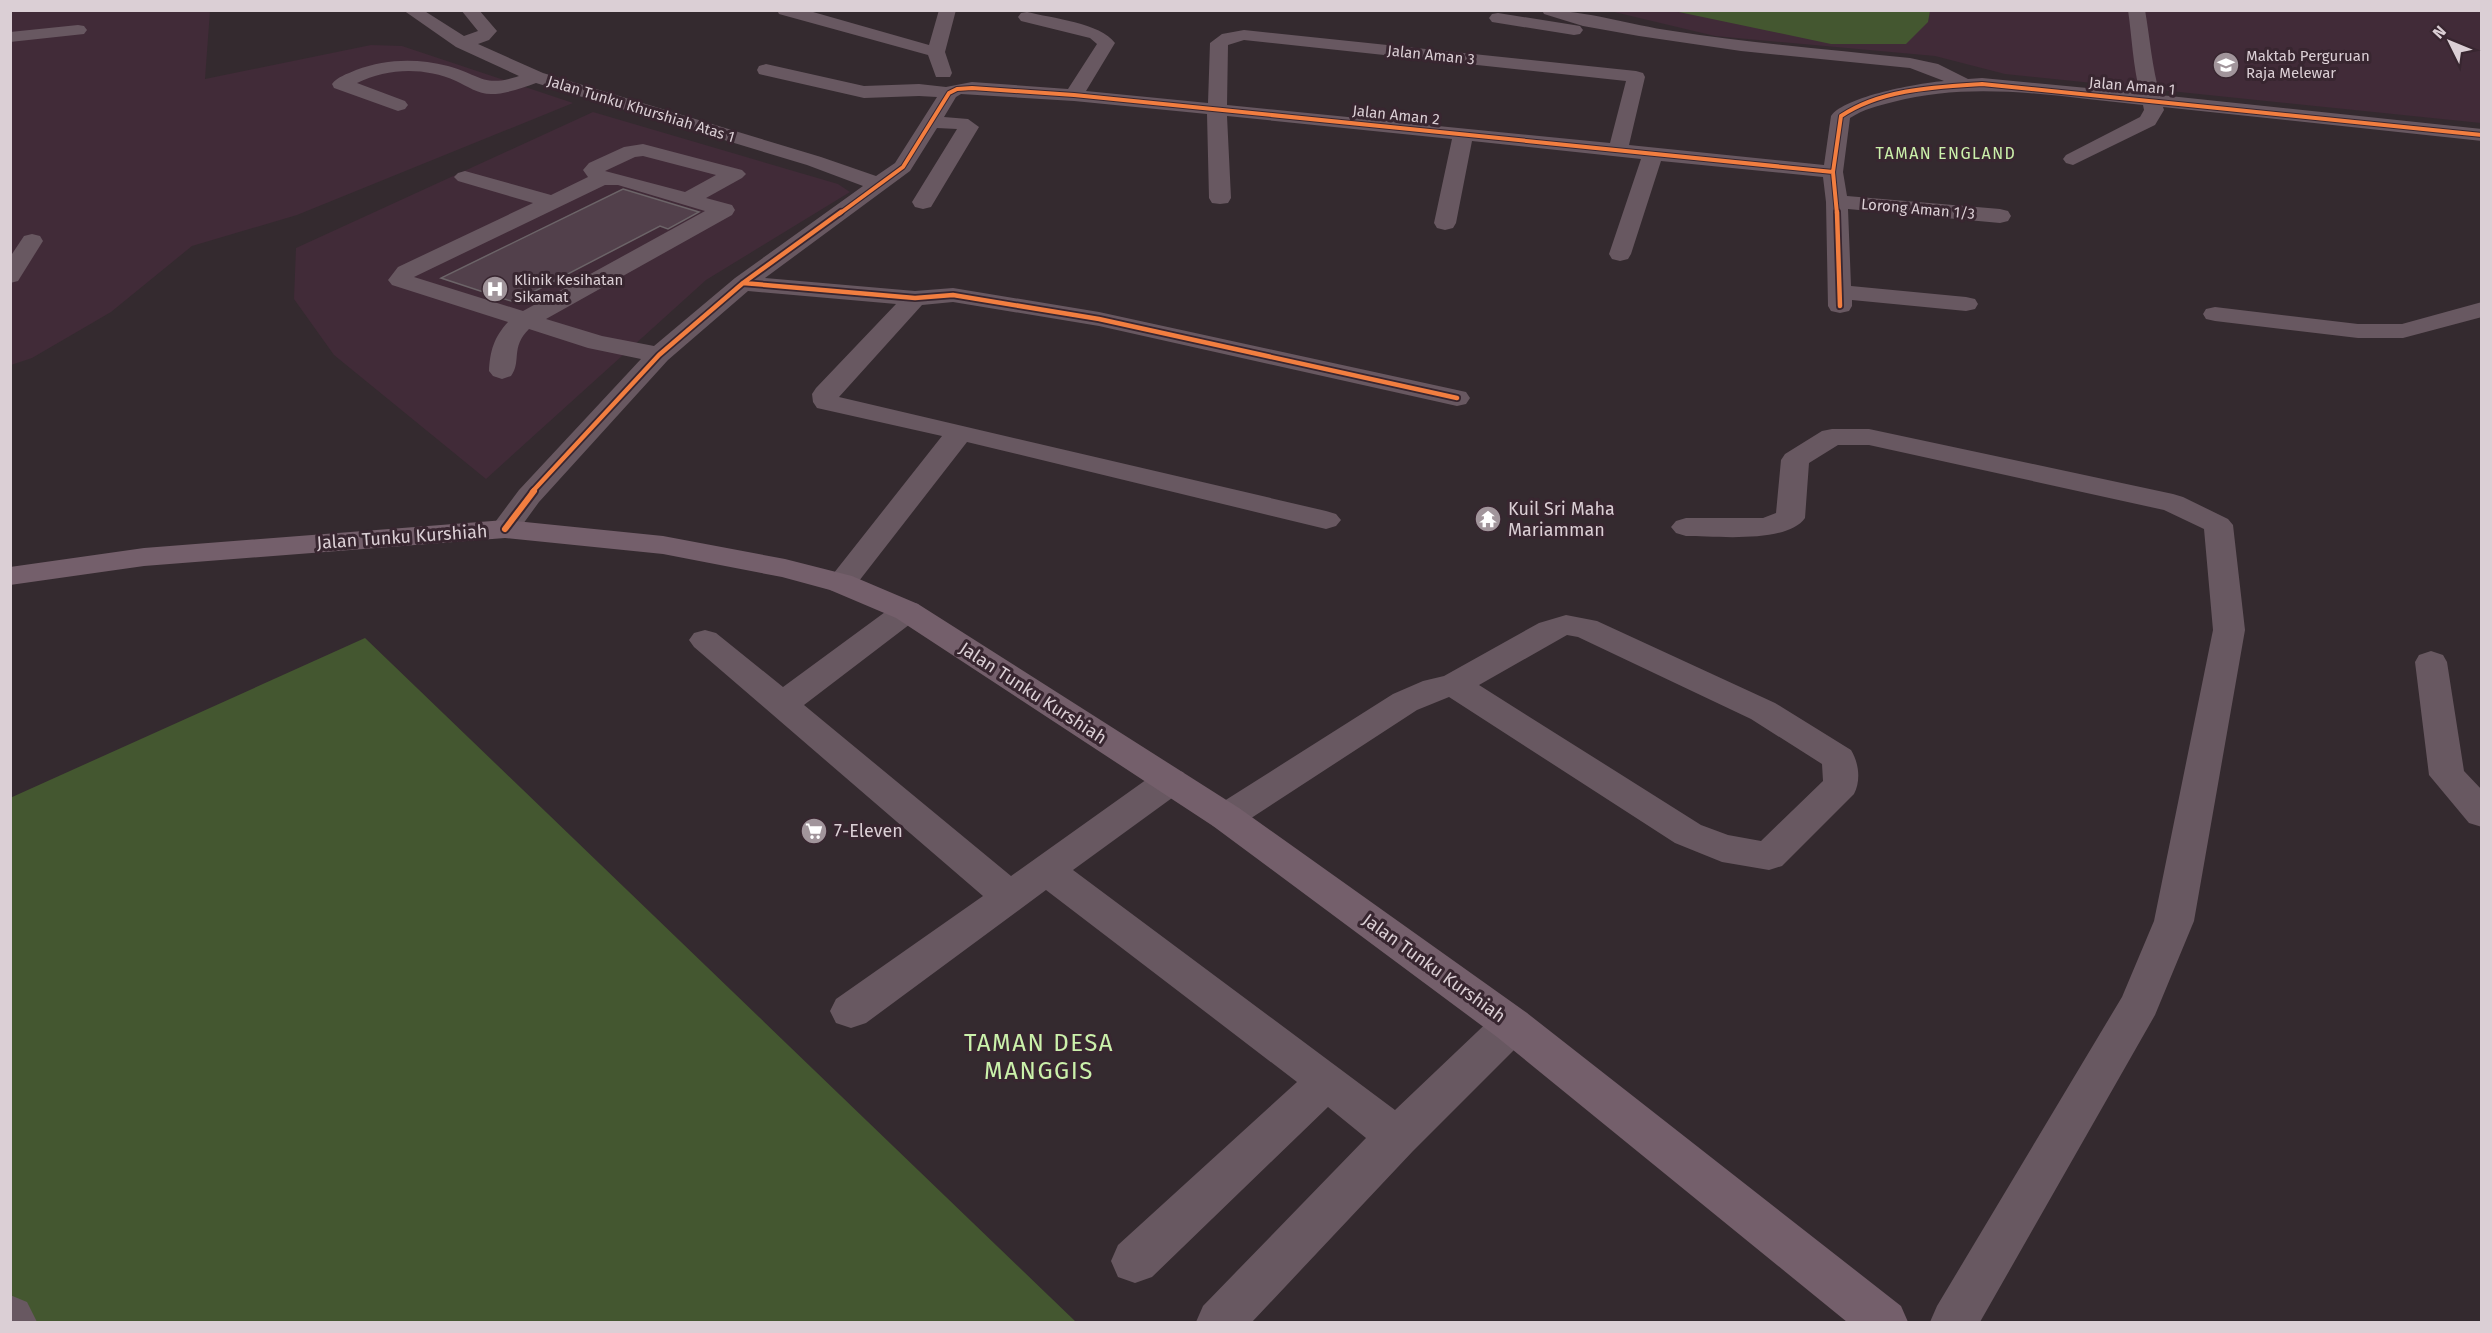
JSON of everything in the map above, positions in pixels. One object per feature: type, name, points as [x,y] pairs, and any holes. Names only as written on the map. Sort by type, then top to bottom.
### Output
[{"type":"main road","name":"Jalan Tunku Kurshiah","points":[[10,576],[144,556],[505,529],[663,545],[785,568],[841,583],[907,611],[1226,818],[1512,1024],[1884,1323]]},
{"type":"street","name":"Jalan Tunku Khurshiah Atas 1","points":[[411,10],[462,43],[536,77],[814,161],[880,185]]},
{"type":"street","points":[[462,43],[488,32],[469,10]]},
{"type":"street","points":[[785,10],[936,52]]},
{"type":"street","points":[[505,529],[529,496],[659,355],[743,283],[903,167],[930,122],[953,91],[947,83],[936,52],[948,10]]},
{"type":"street","points":[[1516,10],[1498,18],[1585,32],[1600,24]]},
{"type":"street","points":[[1550,10],[1600,24],[1735,46],[1910,63],[1931,68],[1970,85]]},
{"type":"street","points":[[2073,159],[2148,121],[2154,110],[2142,64],[2141,37],[2136,10]]},
{"type":"street","points":[[1027,17],[1096,34],[1106,43],[1074,95]]},
{"type":"street","points":[[10,37],[78,30]]},
{"type":"street","name":"Jalan Aman 3","points":[[1217,110],[1219,43],[1228,38],[1244,35],[1636,76],[1618,150]]},
{"type":"street","points":[[398,105],[341,84],[356,76],[400,64],[419,64],[459,75],[488,88],[512,85],[536,77]]},
{"type":"street","name":"Jalan Aman 2","points":[[766,70],[864,92],[953,91],[972,88],[1074,95],[1833,172]]},
{"type":"street","name":"Jalan Aman 1","points":[[1966,304],[1839,299],[1837,202],[1833,172],[1841,116],[1856,106],[1924,88],[1982,84],[2481,135]]},
{"type":"street","points":[[1217,110],[1220,198]]},
{"type":"street","points":[[923,202],[969,127],[961,123],[930,122]]},
{"type":"street","points":[[1444,223],[1463,134]]},
{"type":"street","points":[[601,179],[593,170],[596,166],[637,150],[735,174],[688,199]]},
{"type":"street","points":[[1620,254],[1652,155]]},
{"type":"street","points":[[465,177],[552,202]]},
{"type":"street","points":[[502,371],[502,349],[511,332],[525,320],[724,210],[619,179],[601,179],[400,276],[400,279],[404,282],[525,320],[597,343],[659,355]]},
{"type":"street","name":"Lorong Aman 1/3","points":[[1837,202],[2000,216]]},
{"type":"street","points":[[10,276],[32,241]]},
{"type":"street","points":[[743,283],[915,298],[953,294],[1099,319],[1457,398]]},
{"type":"street","points":[[915,298],[825,394],[826,402],[1326,520]]},
{"type":"street","points":[[2215,314],[2358,331],[2403,331],[2481,309]]},
{"type":"street","points":[[841,583],[960,432]]},
{"type":"street","points":[[1686,527],[1767,527],[1790,518],[1795,460],[1832,437],[1860,437],[1962,456],[2174,502],[2218,525],[2229,630],[2174,921],[2140,1003],[1954,1323]]},
{"type":"street","points":[[783,704],[907,611]]},
{"type":"street","points":[[1226,818],[1405,702],[1435,689],[1455,685],[1550,630],[1566,625],[1586,628],[1763,711],[1839,759],[1841,785],[1769,856],[1722,848],[1688,834],[1455,685]]},
{"type":"street","points":[[705,640],[1009,896]]},
{"type":"street","points":[[2431,662],[2447,774],[2481,813]]},
{"type":"street","points":[[851,1011],[1170,781]]},
{"type":"street","points":[[1046,870],[1327,1081],[1397,1137]]},
{"type":"street","points":[[1220,1323],[1397,1137],[1512,1024]]},
{"type":"street","points":[[1135,1261],[1327,1081]]},
{"type":"street","points":[[10,1318],[13,1323]]},
{"type":"shaded area","points":[[11,11],[210,11],[205,79],[371,45],[402,46],[573,103],[297,215],[192,246],[111,312],[32,358],[11,365]]},
{"type":"shaded area","name":"Maktab Perguruan Raja Melewar","points":[[1610,11],[2481,11],[2481,123],[2005,74],[1935,56],[1715,36]]},
{"type":"shaded area","name":"Klinik Kesihatan Sikamat","points":[[593,112],[838,184],[850,192],[706,280],[486,479],[334,355],[294,299],[296,248]]},
{"type":"green space","points":[[1930,10],[1928,22],[1906,44],[1831,44],[1674,11]]},
{"type":"green space","points":[[365,638],[1076,1322],[11,1322],[10,798]]},
{"type":"building","points":[[623,189],[699,212],[668,229],[660,226],[514,302],[441,278]]},
{"type":"cycle path","points":[[1840,306],[1837,202],[1833,172],[1841,116],[1856,106],[1924,88],[1982,84],[2482,135]]},
{"type":"cycle path","points":[[505,529],[529,496],[659,355],[743,283],[903,167],[949,93],[957,89],[1074,95],[1833,172]]},
{"type":"cycle path","points":[[743,283],[915,298],[953,295],[1099,319],[1457,398]]},
{"type":"place","name":"Maktab Perguruan Raja Melewar","points":[[2226,65]]},
{"type":"place","name":"Klinik Kesihatan Sikamat","points":[[495,289]]},
{"type":"place","name":"Kuil Sri Maha Mariamman","points":[[1488,519]]},
{"type":"place","name":"7-Eleven","points":[[814,831]]},
{"type":"district","name":"TAMAN ENGLAND","points":[[1946,153]]},
{"type":"district","name":"TAMAN DESA MANGGIS","points":[[1039,1057]]}]
